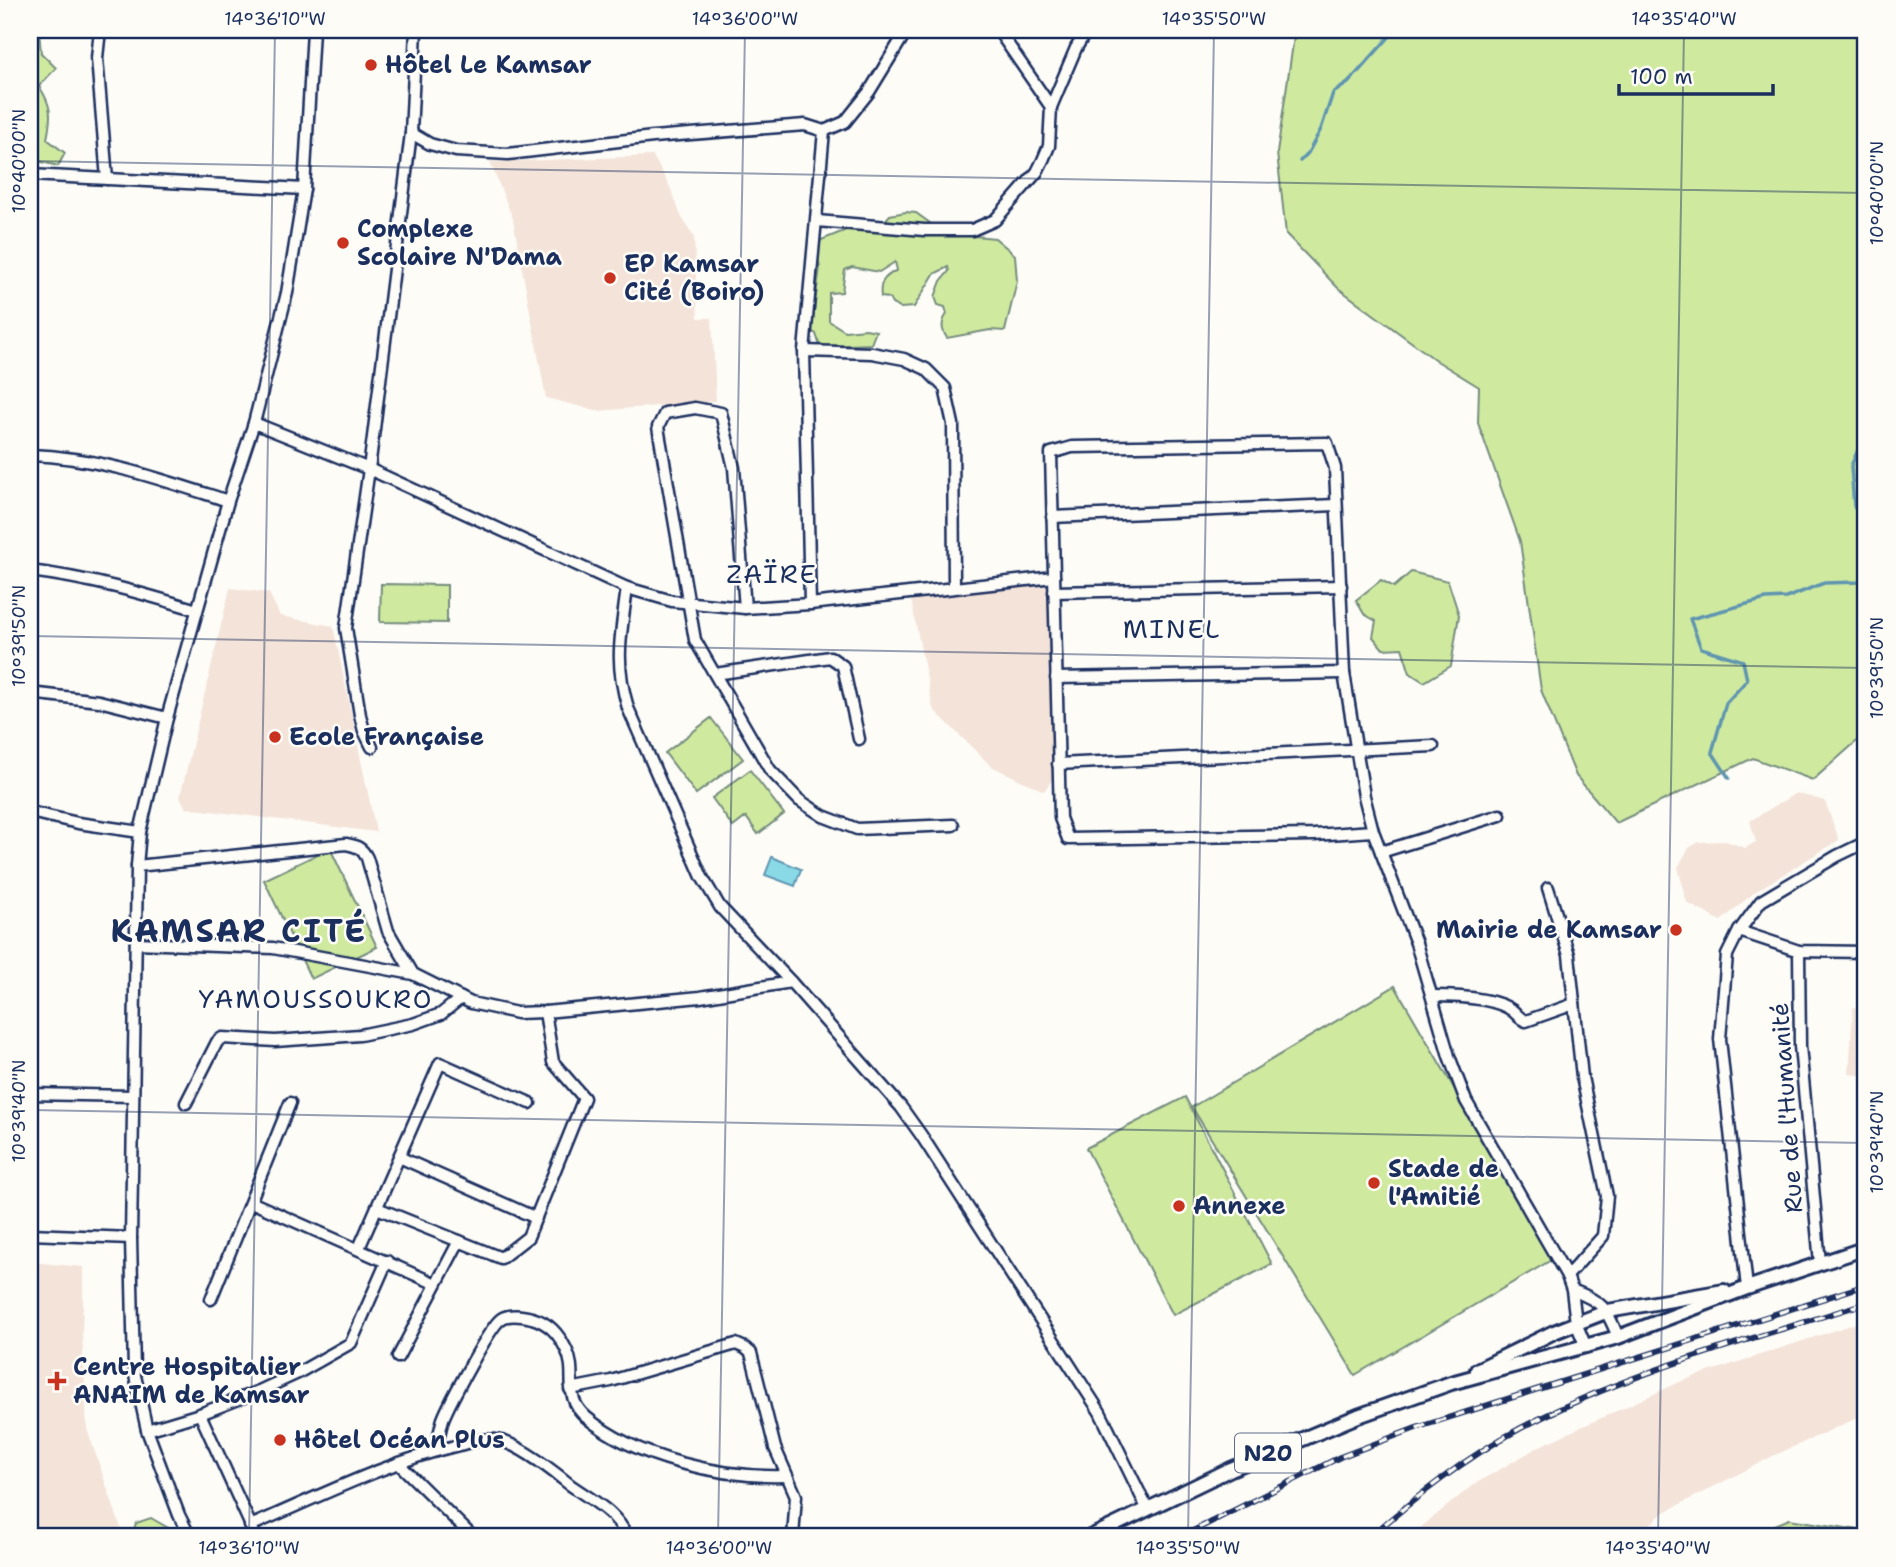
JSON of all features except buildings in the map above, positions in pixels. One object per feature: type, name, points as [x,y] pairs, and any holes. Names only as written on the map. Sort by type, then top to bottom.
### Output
[{"type":"main road","points":[[1747,1288],[1866,1248]]},
{"type":"main road","name":"N20","points":[[1451,1383],[1576,1323],[1608,1311],[1747,1288]]},
{"type":"main road","name":"N20","points":[[1090,1537],[1147,1508],[1358,1416],[1451,1383],[1618,1338],[1747,1288]]},
{"type":"street","points":[[100,30],[97,58],[107,179]]},
{"type":"street","points":[[190,1537],[178,1515],[147,1430],[134,1371],[131,1238],[137,866],[140,832],[167,718],[228,501],[254,422],[287,293],[304,188],[313,30]]},
{"type":"street","points":[[373,747],[364,731],[360,715],[346,628],[369,469],[411,133],[416,30]]},
{"type":"street","points":[[411,133],[430,144],[456,151],[508,154],[653,137],[805,125],[824,131],[845,122],[869,92],[907,30]]},
{"type":"street","points":[[998,30],[1051,107]]},
{"type":"street","points":[[817,221],[923,230],[972,230],[995,220],[1037,172],[1043,160],[1049,146],[1051,107],[1076,48],[1087,30]]},
{"type":"street","points":[[810,604],[804,351],[824,131]]},
{"type":"street","points":[[30,175],[304,188]]},
{"type":"street","points":[[804,351],[872,353],[904,359],[926,369],[945,388],[953,424],[954,587]]},
{"type":"street","points":[[745,608],[734,468],[721,413],[695,408],[665,414],[658,427],[695,640],[769,770],[799,800],[823,816],[857,829],[953,825]]},
{"type":"street","points":[[254,422],[369,469],[628,588],[671,601],[745,608],[810,604],[1054,577]]},
{"type":"street","points":[[1373,831],[1266,837],[1068,839],[1060,818],[1051,453],[1072,447],[1327,443],[1335,468],[1344,673],[1364,796],[1373,831],[1416,943],[1449,1056],[1466,1101],[1567,1276],[1572,1290],[1576,1323],[1586,1347]]},
{"type":"street","points":[[30,455],[61,456],[116,466],[228,501]]},
{"type":"street","points":[[1052,517],[1336,505]]},
{"type":"street","points":[[30,571],[75,576],[197,610]]},
{"type":"street","points":[[1054,592],[1341,586]]},
{"type":"street","points":[[628,588],[618,655],[620,683],[628,708],[708,887],[720,907],[791,982],[901,1107],[921,1135],[1100,1412],[1147,1508]]},
{"type":"street","points":[[715,674],[830,657],[843,666],[859,739]]},
{"type":"street","points":[[1056,678],[1344,673]]},
{"type":"street","points":[[30,693],[99,701],[167,718]]},
{"type":"street","points":[[1058,764],[1433,746]]},
{"type":"street","points":[[30,812],[78,823],[140,832]]},
{"type":"street","points":[[1381,852],[1500,815]]},
{"type":"street","points":[[1747,1288],[1720,1040],[1727,955],[1740,931],[1762,901],[1837,856],[1866,842]]},
{"type":"street","points":[[137,866],[346,844],[356,846],[363,850],[367,858],[388,931],[413,974]]},
{"type":"street","points":[[1548,888],[1569,955],[1582,1077],[1606,1196],[1604,1236],[1567,1276]]},
{"type":"street","points":[[1740,931],[1800,951],[1866,952]]},
{"type":"street","points":[[136,943],[273,948],[413,974],[471,1003],[517,1013],[700,997],[791,982]]},
{"type":"street","name":"Rue de l'Humanité","points":[[1800,951],[1800,1046],[1820,1263]]},
{"type":"street","points":[[1432,996],[1462,996],[1486,1001],[1512,1010],[1520,1019],[1526,1021],[1574,1004]]},
{"type":"street","points":[[186,1103],[217,1042],[222,1038],[275,1041],[360,1035],[413,1024],[440,1014],[461,998]]},
{"type":"street","points":[[377,1208],[501,1258],[528,1237],[584,1098],[553,1062],[545,1012]]},
{"type":"street","points":[[359,1248],[440,1063],[530,1103]]},
{"type":"street","points":[[30,1094],[133,1096]]},
{"type":"street","points":[[211,1299],[290,1103]]},
{"type":"street","points":[[399,1157],[536,1218]]},
{"type":"street","points":[[251,1202],[436,1284]]},
{"type":"street","points":[[30,1234],[131,1238]]},
{"type":"street","points":[[398,1357],[459,1241]]},
{"type":"street","points":[[147,1430],[200,1414],[298,1373],[351,1343],[387,1261]]},
{"type":"street","points":[[1572,1290],[1598,1302],[1608,1311],[1618,1338]]},
{"type":"street","points":[[436,1451],[443,1419],[490,1331],[505,1317],[520,1316],[536,1319],[555,1331],[570,1360],[570,1389],[576,1408],[588,1418],[652,1455],[756,1477],[786,1476]]},
{"type":"street","points":[[570,1389],[611,1381],[739,1344],[751,1353],[775,1448],[796,1496],[793,1537]]},
{"type":"street","points":[[200,1414],[256,1537]]},
{"type":"street","points":[[250,1526],[398,1463],[482,1440],[498,1440],[552,1470],[608,1511],[622,1525],[627,1537]]},
{"type":"street","points":[[398,1463],[473,1537]]},
{"type":"shaded area","name":"EP Kamsar Cité (Boiro)","points":[[653,156],[670,187],[681,216],[694,237],[698,318],[712,318],[716,401],[598,411],[546,398],[513,219],[490,162]]},
{"type":"shaded area","points":[[1050,585],[1063,764],[1044,791],[991,766],[933,709],[910,595]]},
{"type":"shaded area","name":"Ecole Française","points":[[230,588],[269,593],[280,616],[333,626],[376,832],[186,808],[180,797]]},
{"type":"shaded area","points":[[1796,793],[1825,801],[1839,840],[1756,891],[1721,921],[1687,903],[1678,867],[1689,848],[1699,842],[1726,841],[1745,848],[1756,842],[1750,821]]},
{"type":"shaded area","points":[[1853,1007],[1866,1009],[1866,1076],[1849,1074]]},
{"type":"shaded area","name":"Centre Hospitalier ANAIM de Kamsar","points":[[30,1262],[84,1267],[82,1333],[87,1429],[124,1537],[30,1537]]},
{"type":"shaded area","points":[[1866,1320],[1866,1414],[1773,1456],[1663,1513],[1636,1537],[1409,1537],[1473,1485],[1540,1446],[1684,1380]]},
{"type":"green space","points":[[30,30],[39,30],[41,53],[56,68],[39,86],[50,111],[47,139],[65,153],[58,166],[30,159]]},
{"type":"green space","points":[[1295,30],[1866,30],[1866,733],[1813,780],[1753,758],[1616,823],[1576,776],[1541,690],[1520,541],[1478,423],[1479,387],[1437,361],[1338,288],[1286,234],[1277,153]]},
{"type":"green space","points":[[916,213],[944,233],[995,238],[1015,255],[1017,281],[1005,331],[990,330],[947,338],[942,326],[947,314],[945,307],[938,305],[935,297],[941,281],[949,271],[948,267],[934,274],[914,307],[900,308],[892,304],[889,298],[881,297],[881,287],[886,278],[897,270],[895,262],[879,272],[852,267],[845,270],[842,292],[829,293],[829,321],[845,331],[876,331],[871,344],[825,346],[819,343],[816,334],[811,331],[820,267],[816,253],[819,241],[849,229],[850,221],[858,219],[882,224],[890,215]]},
{"type":"green space","points":[[1411,572],[1448,581],[1459,615],[1451,666],[1424,682],[1410,673],[1402,648],[1383,649],[1373,637],[1376,621],[1364,614],[1356,600],[1381,580],[1394,587]]},
{"type":"green space","points":[[381,584],[447,585],[447,623],[380,622]]},
{"type":"green space","points":[[711,718],[743,759],[696,794],[665,753]]},
{"type":"green space","points":[[750,770],[784,814],[758,834],[746,817],[733,827],[712,798]]},
{"type":"green space","points":[[330,848],[377,947],[311,979],[264,880]]},
{"type":"green space","name":"Stade de l'Amitié","points":[[1395,986],[1553,1259],[1355,1375],[1192,1107]]},
{"type":"green space","name":"Annexe","points":[[1185,1097],[1272,1264],[1173,1315],[1086,1148]]},
{"type":"green space","points":[[151,1518],[170,1529],[174,1537],[132,1537],[136,1523]]},
{"type":"green space","points":[[1789,1519],[1866,1531],[1866,1537],[1748,1537]]},
{"type":"water","points":[[772,857],[801,869],[795,886],[765,875]]},
{"type":"waterway","points":[[1300,161],[1308,153],[1321,129],[1333,93],[1348,83],[1390,36],[1403,30]]},
{"type":"waterway","points":[[1866,442],[1861,443],[1851,466],[1854,506],[1866,526]]},
{"type":"waterway","points":[[1729,778],[1712,752],[1726,703],[1747,680],[1743,661],[1701,648],[1690,619],[1766,599],[1786,598],[1824,583],[1861,582],[1866,576]]},
{"type":"railway","points":[[1181,1537],[1340,1457],[1416,1428],[1866,1285]]},
{"type":"railway","points":[[1370,1537],[1461,1465],[1521,1428],[1562,1408],[1690,1358],[1866,1303]]},
{"type":"place","name":"Hôtel Le Kamsar","points":[[371,65]]},
{"type":"place","name":"Complexe Scolaire N'Dama","points":[[343,243]]},
{"type":"place","name":"EP Kamsar Cité (Boiro)","points":[[610,278]]},
{"type":"place","name":"Ecole Française","points":[[275,737]]},
{"type":"place","name":"Mairie de Kamsar","points":[[1676,930]]},
{"type":"place","name":"Stade de l'Amitié","points":[[1374,1183]]},
{"type":"place","name":"Annexe","points":[[1179,1206]]},
{"type":"place","name":"Centre Hospitalier ANAIM de Kamsar","points":[[57,1381]]},
{"type":"place","name":"Hôtel Océan Plus","points":[[280,1440]]},
{"type":"district","name":"ZAÏRE","points":[[772,573]]},
{"type":"district","name":"MINEL","points":[[1172,628]]},
{"type":"district","name":"KAMSAR CITÉ","points":[[239,930]]},
{"type":"district","name":"YAMOUSSOUKRO","points":[[316,998]]}]
